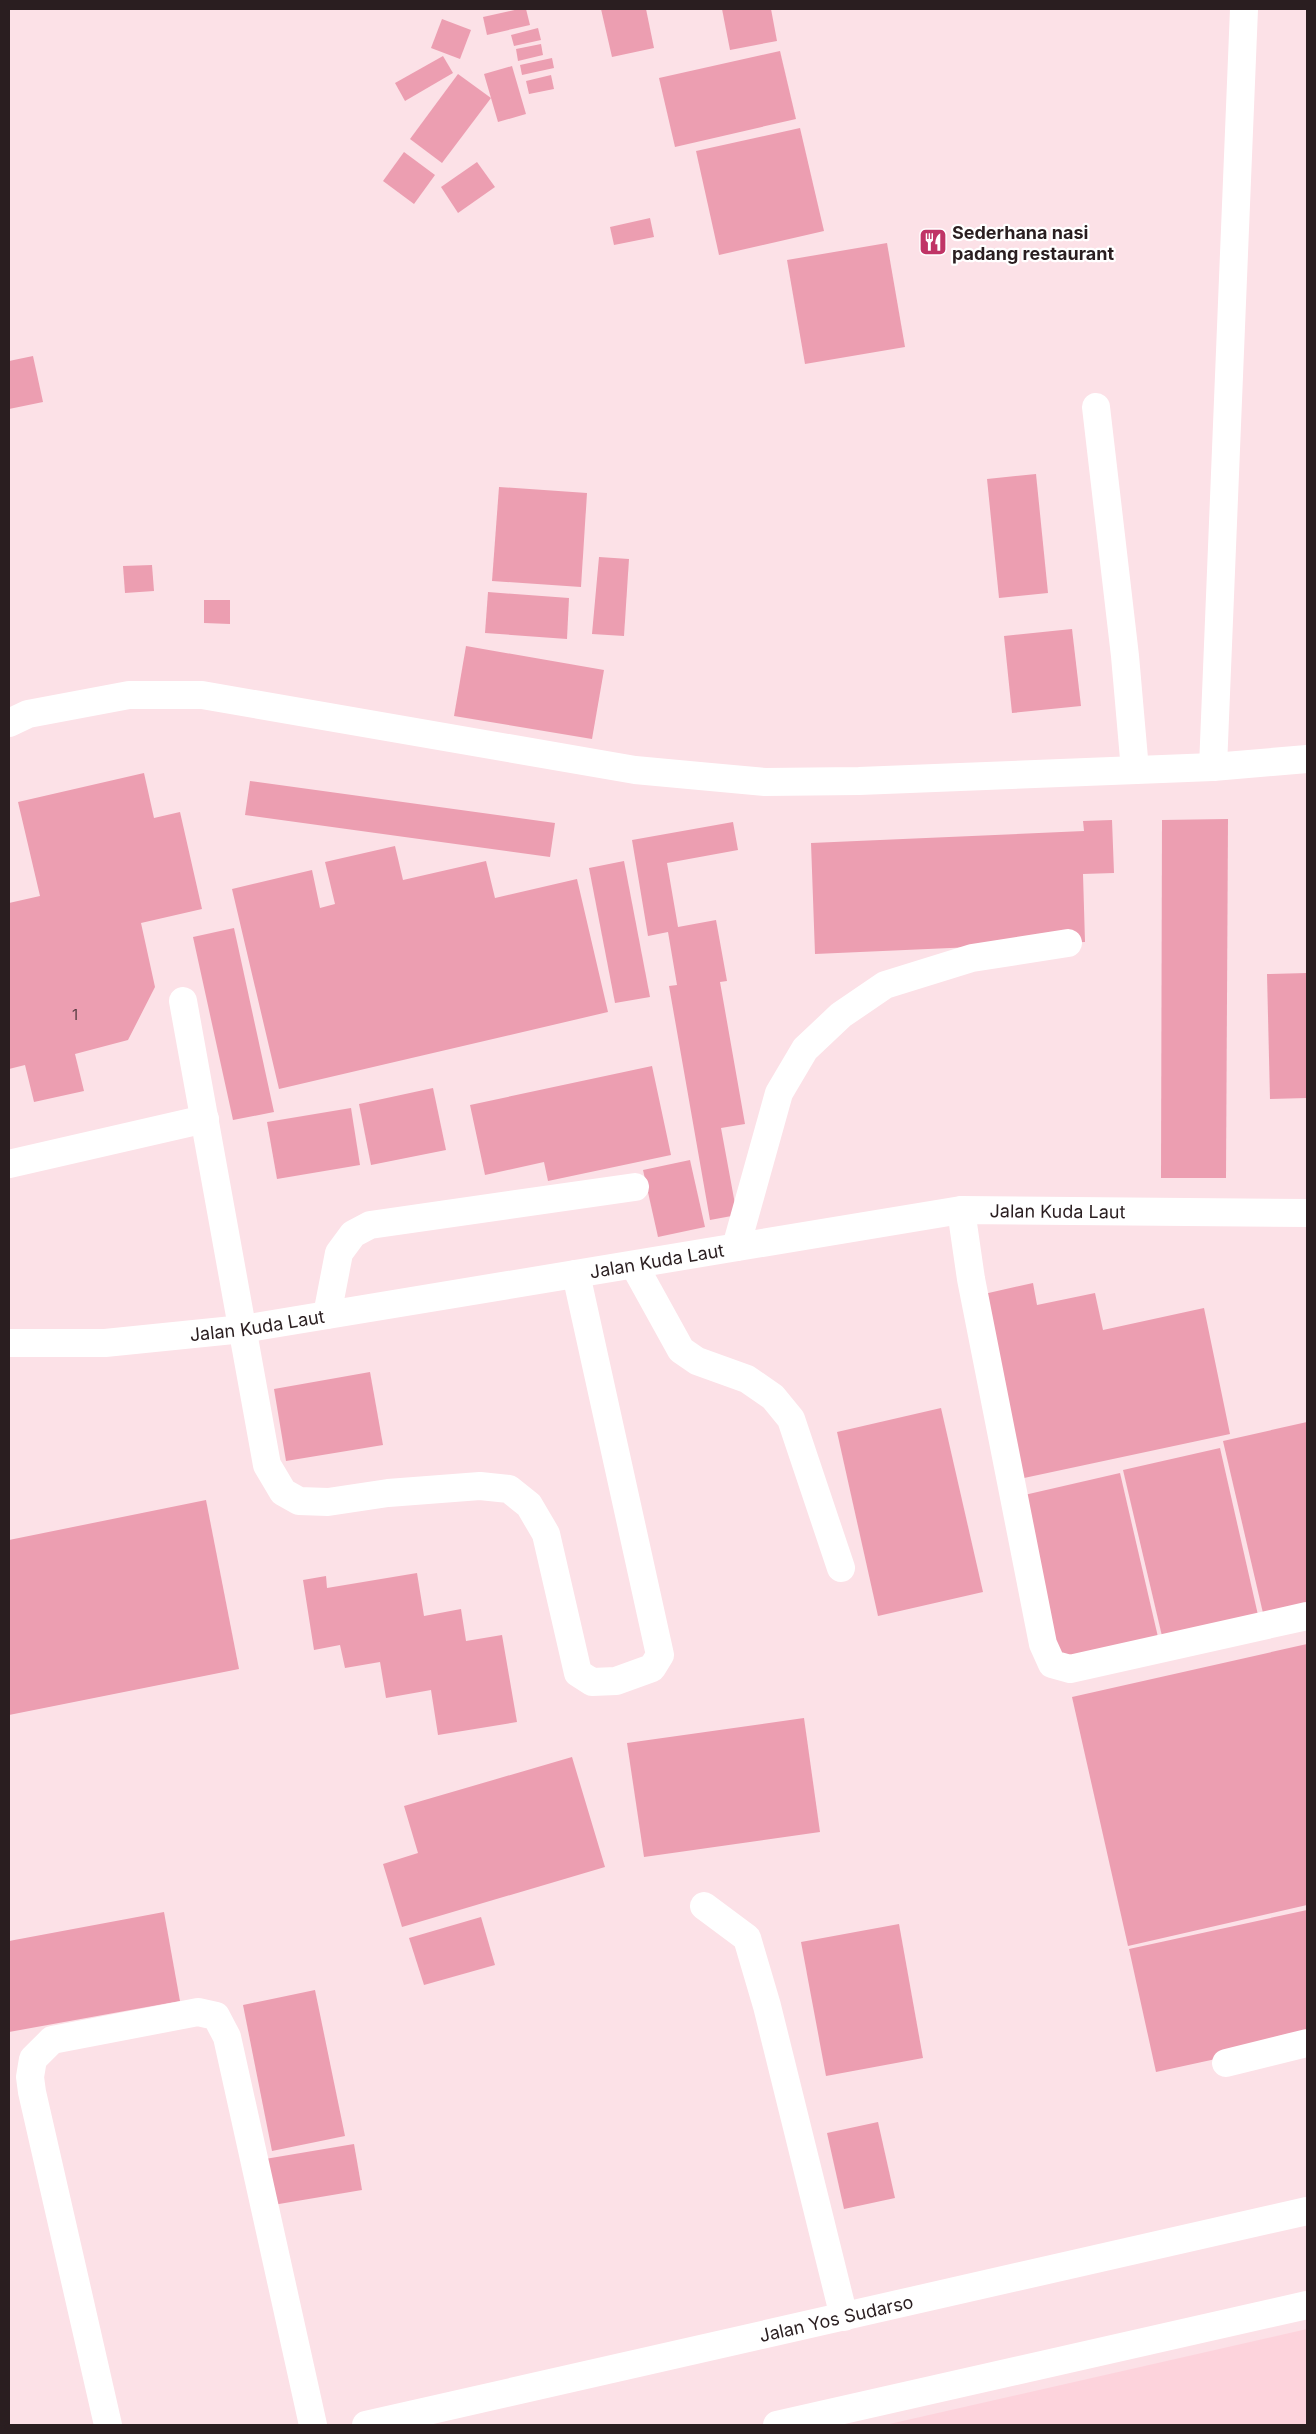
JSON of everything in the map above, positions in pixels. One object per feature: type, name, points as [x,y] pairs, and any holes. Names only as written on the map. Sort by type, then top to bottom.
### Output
[{"type":"main road","points":[[1213,767],[1244,9]]},
{"type":"main road","points":[[1096,407],[1125,656],[1135,770]]},
{"type":"main road","points":[[9,723],[28,714],[129,695],[202,695],[635,770],[765,782],[860,781],[1213,767],[1307,759]]},
{"type":"main road","points":[[736,1248],[779,1093],[805,1049],[841,1015],[886,985],[972,958],[1068,943]]},
{"type":"main road","points":[[183,1000],[267,1465],[283,1492],[299,1501],[328,1502],[388,1493],[480,1486],[509,1489],[529,1505],[546,1534],[578,1673],[592,1682],[616,1681],[652,1668],[660,1655],[576,1274]]},
{"type":"main road","points":[[9,1164],[205,1118]]},
{"type":"main road","points":[[327,1315],[338,1253],[353,1234],[370,1225],[635,1187]]},
{"type":"main road","points":[[961,1210],[971,1279],[1043,1644],[1052,1664],[1070,1669],[1307,1616]]},
{"type":"main road","name":"Jalan Kuda Laut","points":[[9,1343],[105,1343],[243,1329],[961,1210],[1082,1213],[1307,1213]]},
{"type":"main road","points":[[634,1265],[681,1350],[697,1360],[747,1379],[773,1397],[791,1419],[841,1568]]},
{"type":"main road","points":[[704,1906],[747,1938],[767,2006],[844,2317]]},
{"type":"main road","points":[[108,2425],[30,2078],[21,2061],[52,2040],[198,2012],[216,2016],[227,2038],[313,2425]]},
{"type":"main road","points":[[1226,2063],[1307,2043]]},
{"type":"main road","name":"Jalan Yos Sudarso","points":[[366,2425],[1307,2211]]},
{"type":"main road","points":[[777,2425],[1307,2305]]},
{"type":"shaded area","points":[[1307,2329],[1307,2425],[885,2425]]},
{"type":"building","points":[[526,9],[530,25],[487,35],[483,17]]},
{"type":"building","points":[[601,9],[646,9],[654,48],[612,57]]},
{"type":"building","points":[[722,9],[771,9],[777,41],[730,50]]},
{"type":"building","points":[[442,19],[471,30],[460,59],[431,48]]},
{"type":"building","points":[[538,28],[541,40],[514,46],[511,35]]},
{"type":"building","points":[[541,44],[543,55],[518,61],[516,49]]},
{"type":"building","points":[[780,51],[796,119],[675,147],[659,78]]},
{"type":"building","points":[[443,56],[453,73],[405,101],[395,83]]},
{"type":"building","points":[[552,58],[554,68],[522,75],[520,65]]},
{"type":"building","points":[[512,66],[526,114],[498,122],[484,74]]},
{"type":"building","points":[[458,74],[491,98],[442,163],[410,139]]},
{"type":"building","points":[[551,75],[554,89],[529,94],[526,81]]},
{"type":"building","points":[[800,128],[824,231],[719,255],[696,151]]},
{"type":"building","points":[[404,152],[435,175],[414,204],[383,181]]},
{"type":"building","points":[[477,162],[495,187],[458,213],[441,187]]},
{"type":"building","points":[[650,218],[654,237],[614,245],[610,227]]},
{"type":"building","points":[[887,243],[905,347],[805,364],[787,260]]},
{"type":"building","points":[[33,356],[43,402],[9,409],[9,361]]},
{"type":"building","points":[[1036,474],[1048,593],[999,598],[987,479]]},
{"type":"building","points":[[499,487],[587,493],[581,587],[492,581]]},
{"type":"building","points":[[599,557],[629,559],[624,636],[592,634]]},
{"type":"building","points":[[152,565],[154,591],[125,593],[123,566]]},
{"type":"building","points":[[488,592],[569,598],[567,639],[485,633]]},
{"type":"building","points":[[204,600],[230,600],[230,624],[204,623]]},
{"type":"building","points":[[1072,629],[1081,706],[1012,713],[1004,636]]},
{"type":"building","points":[[466,646],[604,670],[592,739],[454,716]]},
{"type":"building","points":[[144,773],[154,818],[180,812],[202,909],[141,923],[155,987],[128,1040],[75,1054],[84,1091],[34,1102],[25,1065],[9,1069],[9,903],[40,896],[18,802]]},
{"type":"building","points":[[250,781],[555,823],[550,857],[245,815]]},
{"type":"building","points":[[1228,819],[1226,1178],[1161,1178],[1162,820]]},
{"type":"building","points":[[1112,820],[1114,873],[1083,874],[1085,942],[815,954],[811,843],[1084,831],[1083,821]]},
{"type":"building","points":[[733,822],[738,850],[667,863],[678,927],[716,920],[727,981],[720,982],[745,1124],[721,1128],[737,1215],[710,1220],[669,986],[677,985],[668,932],[648,936],[632,840]]},
{"type":"building","points":[[395,846],[403,880],[486,861],[495,898],[577,879],[608,1012],[279,1089],[232,889],[312,870],[320,908],[335,904],[325,862]]},
{"type":"building","points":[[624,861],[650,997],[615,1003],[589,868]]},
{"type":"building","points":[[234,928],[274,1112],[233,1120],[193,937]]},
{"type":"building","points":[[1307,973],[1307,1098],[1270,1099],[1267,974]]},
{"type":"building","points":[[652,1066],[671,1155],[548,1181],[544,1162],[485,1175],[470,1105]]},
{"type":"building","points":[[433,1088],[446,1150],[371,1165],[359,1104]]},
{"type":"building","points":[[351,1108],[360,1165],[277,1179],[267,1122]]},
{"type":"building","points":[[690,1160],[705,1227],[658,1237],[643,1170]]},
{"type":"building","points":[[1033,1283],[1037,1305],[1095,1293],[1103,1330],[1204,1308],[1230,1434],[1024,1478],[984,1294]]},
{"type":"building","points":[[370,1372],[383,1445],[286,1461],[274,1389]]},
{"type":"building","points":[[941,1408],[983,1592],[878,1616],[837,1432]]},
{"type":"building","points":[[1307,1422],[1307,1603],[1263,1613],[1223,1441]]},
{"type":"building","points":[[1220,1448],[1258,1615],[1162,1636],[1123,1470]]},
{"type":"building","points":[[1120,1473],[1158,1637],[1057,1660],[1020,1496]]},
{"type":"building","points":[[206,1500],[239,1669],[9,1715],[9,1540]]},
{"type":"building","points":[[417,1573],[424,1616],[461,1609],[466,1641],[502,1635],[517,1722],[438,1735],[431,1690],[386,1698],[380,1662],[345,1668],[340,1645],[314,1650],[303,1580],[326,1576],[327,1588]]},
{"type":"building","points":[[1307,1644],[1307,1905],[1128,1946],[1072,1697]]},
{"type":"building","points":[[804,1718],[820,1832],[644,1857],[627,1743]]},
{"type":"building","points":[[572,1757],[605,1867],[402,1927],[383,1864],[418,1853],[404,1806]]},
{"type":"building","points":[[1307,1910],[1307,2039],[1156,2072],[1129,1949]]},
{"type":"building","points":[[164,1912],[180,2001],[9,2032],[9,1941]]},
{"type":"building","points":[[481,1917],[495,1965],[424,1985],[409,1938]]},
{"type":"building","points":[[899,1924],[923,2058],[826,2076],[801,1942]]},
{"type":"building","points":[[315,1990],[345,2136],[272,2151],[243,2005]]},
{"type":"building","points":[[878,2122],[895,2198],[844,2209],[827,2133]]},
{"type":"building","points":[[354,2144],[362,2190],[273,2205],[265,2159]]},
{"type":"place","name":"Sederhana nasi padang restaurant","points":[[933,242]]}]
